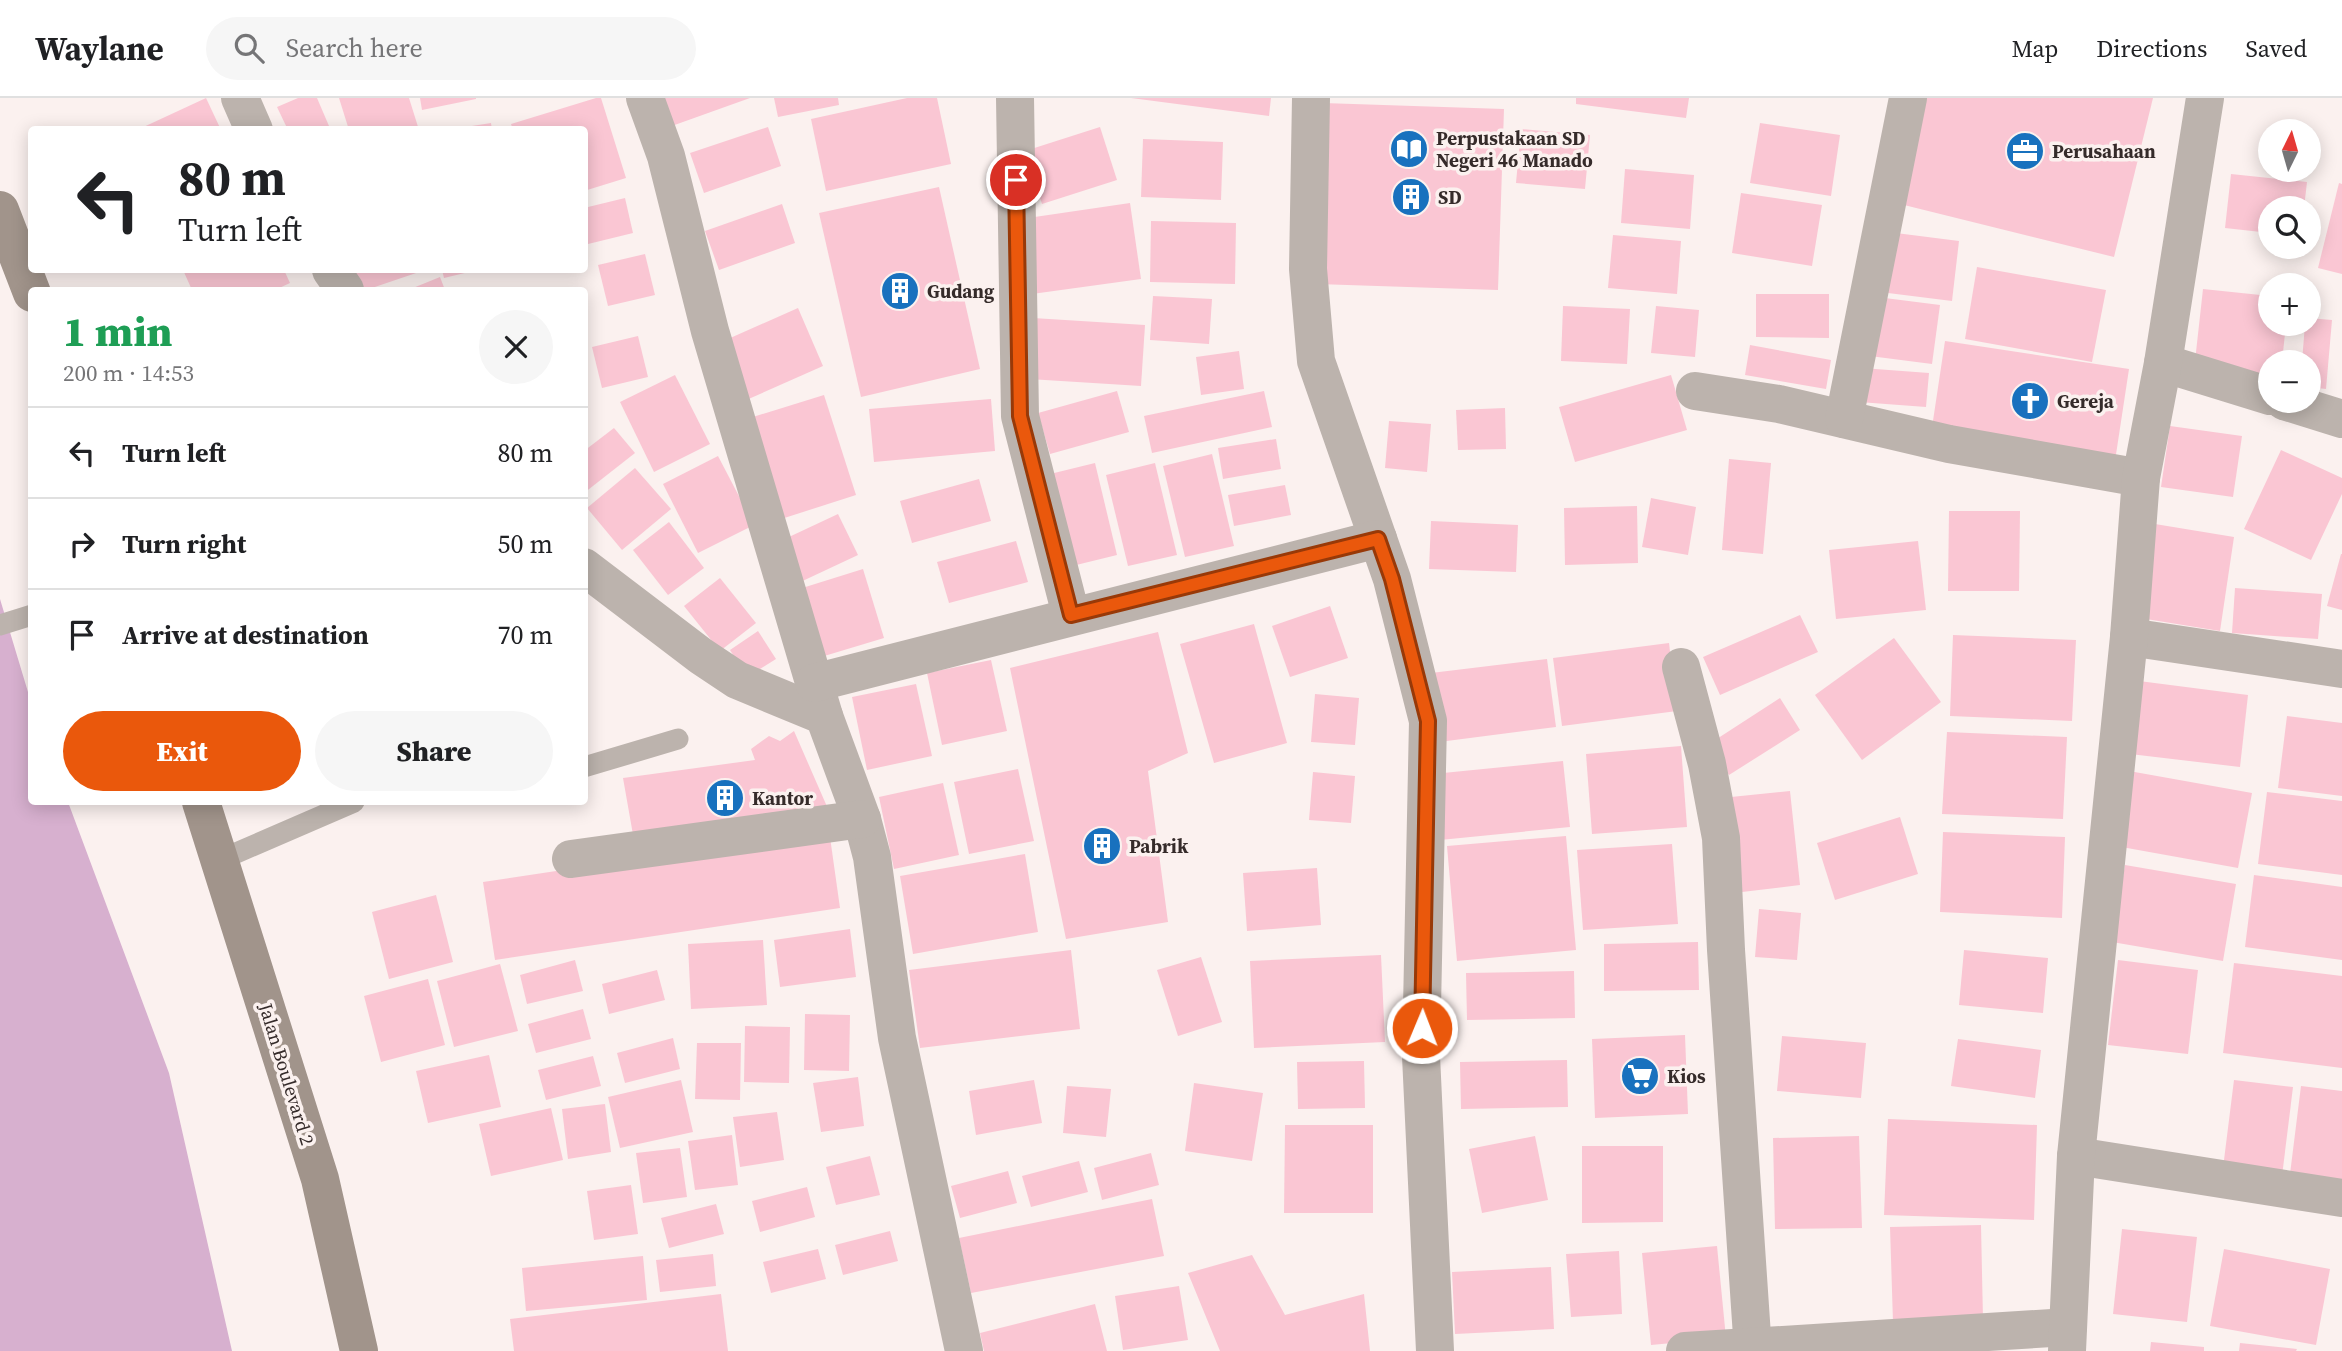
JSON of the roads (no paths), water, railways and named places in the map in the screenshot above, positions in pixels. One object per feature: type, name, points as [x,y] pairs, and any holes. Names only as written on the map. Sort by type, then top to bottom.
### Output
[{"type":"main road","points":[[0,210],[30,287]]},
{"type":"main road","name":"Jalan Boulevard 2","points":[[202,805],[320,1179],[359,1351]]},
{"type":"street","points":[[240,98],[252,126]]},
{"type":"street","points":[[645,98],[666,156],[710,331],[819,699],[862,819],[872,858],[897,1038],[964,1351]]},
{"type":"street","points":[[1015,98],[1020,416],[1071,615]]},
{"type":"street","points":[[1311,98],[1308,269],[1314,349],[1329,402],[1392,579],[1428,721],[1421,1056],[1435,1351]]},
{"type":"street","points":[[1844,419],[1908,98]]},
{"type":"street","points":[[1685,1351],[2068,1339],[2076,1156],[2129,637],[2141,478],[2163,363],[2205,98]]},
{"type":"street","points":[[2163,363],[2258,392]]},
{"type":"street","points":[[1695,391],[1779,404],[1949,444],[2141,478]]},
{"type":"street","points":[[2321,412],[2342,419]]},
{"type":"street","points":[[588,570],[737,680],[819,699],[1071,615],[1378,539]]},
{"type":"street","points":[[2129,637],[2342,669]]},
{"type":"street","points":[[1681,667],[1707,764],[1721,838],[1753,1348]]},
{"type":"street","points":[[570,859],[862,819]]},
{"type":"street","points":[[2076,1156],[2342,1198]]},
{"type":"lane","points":[[0,625],[28,616]]},
{"type":"lane","points":[[588,766],[678,739]]},
{"type":"lane","points":[[220,860],[347,805]]},
{"type":"place","name":"Perpustakaan SD Negeri 46 Manado","points":[[1409,149]]},
{"type":"place","name":"Perusahaan","points":[[2025,151]]},
{"type":"place","name":"SD","points":[[1411,197]]},
{"type":"place","name":"Gudang","points":[[900,291]]},
{"type":"place","name":"Gereja","points":[[2030,401]]},
{"type":"place","name":"Kantor","points":[[725,798]]},
{"type":"place","name":"Pabrik","points":[[1102,846]]},
{"type":"place","name":"Kios","points":[[1640,1076]]}]
